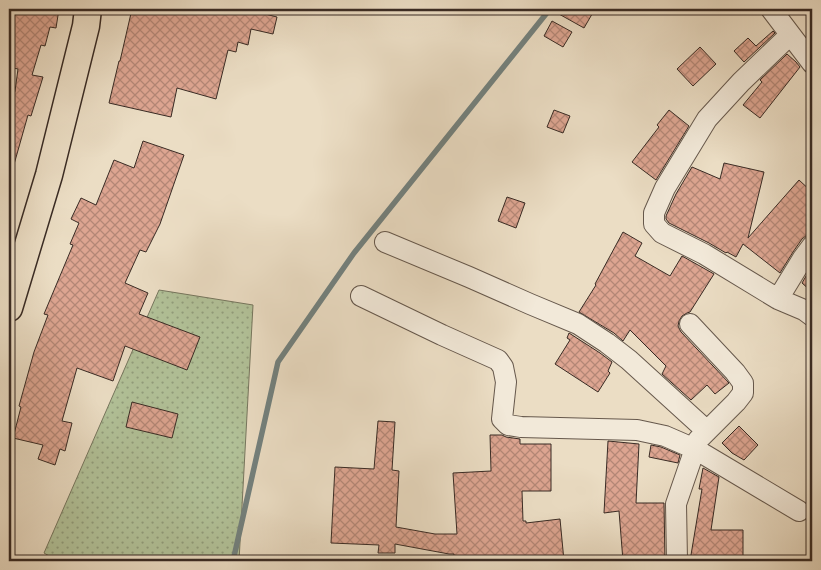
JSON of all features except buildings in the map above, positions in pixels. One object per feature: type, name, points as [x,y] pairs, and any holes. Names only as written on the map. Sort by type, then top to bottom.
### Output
[{"type":"main road","points":[[9,308],[48,175],[86,26],[88,9]]},
{"type":"street","points":[[770,9],[812,64]]},
{"type":"street","points":[[790,35],[741,82],[707,120],[665,188],[654,213],[654,224],[662,232],[704,254],[778,299],[804,310],[812,316]]},
{"type":"street","points":[[385,242],[578,324],[629,360],[707,431]]},
{"type":"street","points":[[778,299],[812,246]]},
{"type":"street","points":[[361,296],[498,360],[503,367],[506,382],[502,418],[508,424],[521,427],[637,430],[665,436],[694,449],[800,512]]},
{"type":"street","points":[[677,561],[676,504],[694,449],[698,440],[743,393],[743,383],[736,372],[690,324]]},
{"type":"green space","points":[[159,290],[253,305],[239,561],[58,561],[44,553]]},
{"type":"waterway","points":[[233,561],[278,362],[354,253],[550,9]]}]
